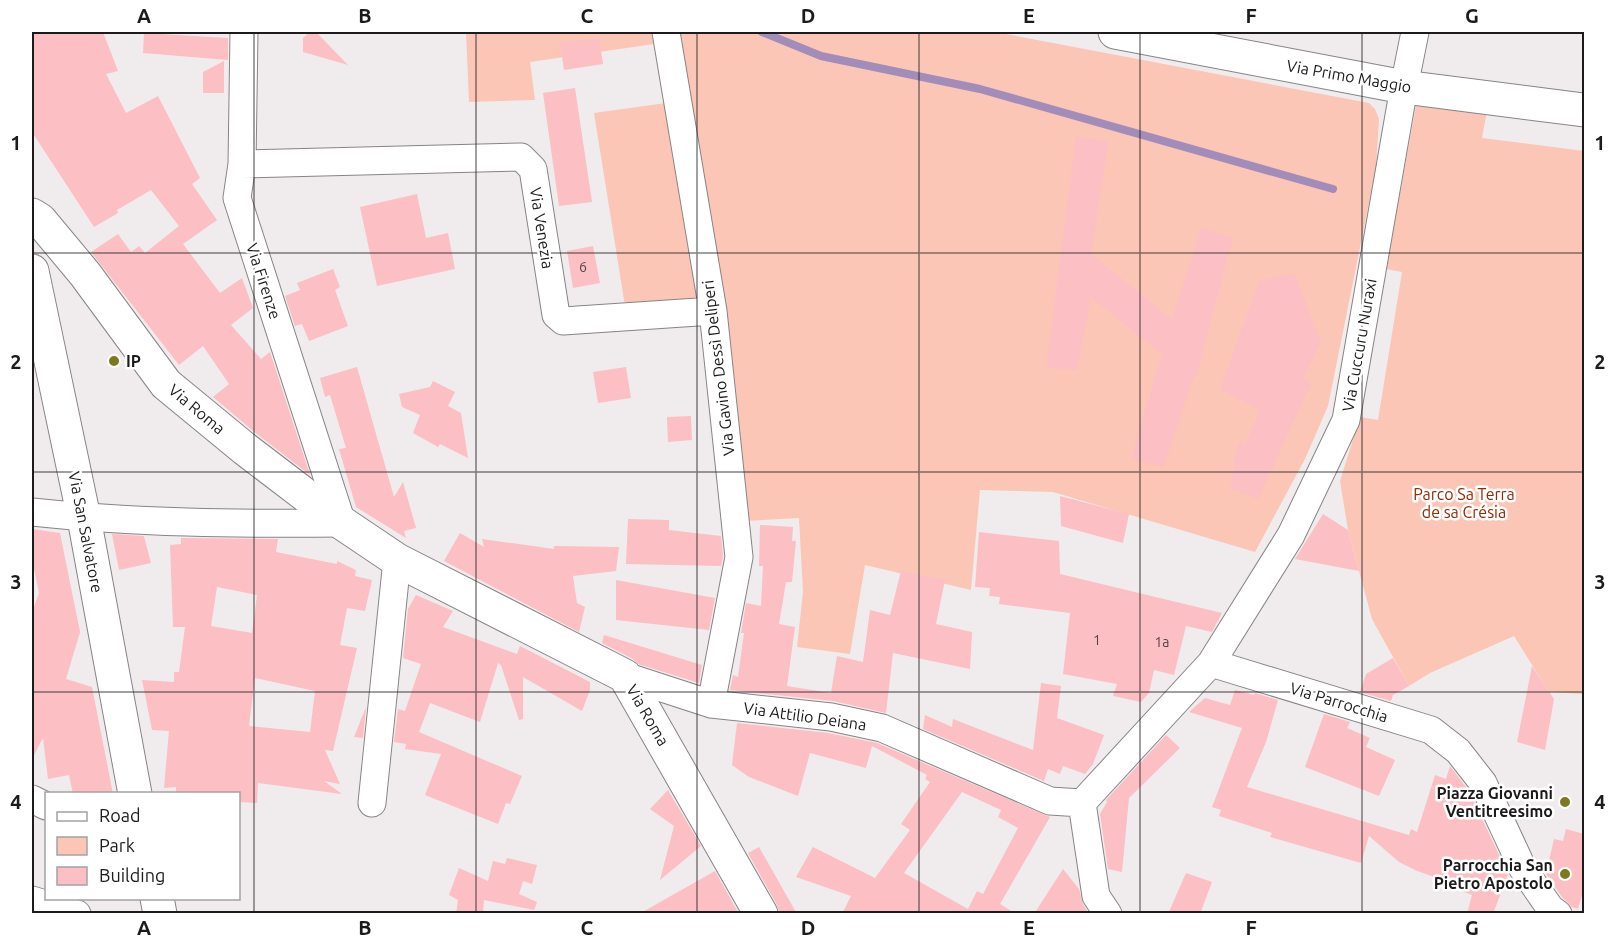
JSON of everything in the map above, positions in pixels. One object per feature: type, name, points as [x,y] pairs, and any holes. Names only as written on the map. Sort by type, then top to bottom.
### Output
[{"type":"street","name":"Via Firenze","points":[[244,32],[242,164],[237,198],[342,523]]},
{"type":"street","name":"Via Gavino Dessì Deliperi","points":[[666,32],[713,311],[739,557],[711,704]]},
{"type":"street","name":"Via Primo Maggio","points":[[1115,32],[1404,87],[1584,110]]},
{"type":"street","name":"Via Cuccuru Nuraxi","points":[[1211,663],[1291,535],[1346,420],[1415,32]]},
{"type":"street","name":"Via Venezia","points":[[242,164],[521,157],[533,169],[556,315],[563,321],[713,311]]},
{"type":"street","name":"Via Roma","points":[[32,215],[40,220],[85,274],[166,384],[342,523],[397,560],[625,676],[761,914]]},
{"type":"street","name":"Via San Salvatore","points":[[32,271],[84,518],[135,792]]},
{"type":"street","points":[[32,512],[84,518],[255,524],[342,523]]},
{"type":"street","points":[[372,803],[397,560]]},
{"type":"street","points":[[1107,914],[1096,896],[1082,803],[1211,663]]},
{"type":"street","name":"Via Parrocchia","points":[[1211,663],[1431,730],[1458,751],[1484,783],[1523,869],[1550,908],[1558,914]]},
{"type":"street","name":"Via Attilio Deiana","points":[[625,676],[711,704],[831,717],[882,728],[1050,801],[1082,803]]},
{"type":"street","points":[[33,904],[77,914]]},
{"type":"green space","points":[[466,32],[651,32],[654,44],[530,62],[535,100],[469,102]]},
{"type":"green space","points":[[677,32],[995,32],[1369,103],[1375,109],[1379,119],[1376,168],[1328,406],[1305,459],[1255,552],[1053,492],[980,490],[971,590],[865,565],[850,654],[797,647],[803,592],[799,518],[745,521],[730,340],[703,170]]},
{"type":"green space","points":[[666,103],[702,299],[625,306],[594,113]]},
{"type":"green space","name":"Parco Sa Terra de sa Crésia","points":[[1416,106],[1487,111],[1482,138],[1584,151],[1584,694],[1549,692],[1514,636],[1430,673],[1409,686],[1372,619],[1348,530],[1340,481],[1360,417],[1378,420],[1402,272],[1386,269]]},
{"type":"building","points":[[32,32],[103,32],[118,71],[106,74],[126,113],[158,96],[200,178],[192,184],[217,220],[183,244],[220,293],[242,278],[253,308],[231,325],[261,359],[270,352],[310,475],[213,397],[229,384],[203,346],[179,365],[91,252],[118,234],[131,252],[139,246],[145,253],[179,226],[151,190],[94,227],[32,132]]},
{"type":"building","points":[[310,32],[316,32],[348,65],[303,52],[303,38]]},
{"type":"building","points":[[144,33],[228,38],[228,60],[143,53]]},
{"type":"building","points":[[599,38],[603,64],[564,70],[560,43]]},
{"type":"building","points":[[224,61],[224,93],[203,93],[203,72]]},
{"type":"building","points":[[575,88],[592,202],[559,206],[543,93]]},
{"type":"building","points":[[1076,136],[1109,142],[1091,254],[1172,319],[1201,228],[1233,238],[1196,377],[1194,376],[1164,467],[1131,459],[1162,354],[1091,298],[1077,370],[1046,368]]},
{"type":"building","points":[[417,194],[426,238],[448,233],[455,269],[377,286],[360,207]]},
{"type":"building","points":[[593,246],[600,283],[573,288],[567,251]]},
{"type":"building","points":[[333,269],[340,287],[335,290],[348,326],[309,341],[302,324],[295,326],[285,296],[300,290],[297,283]]},
{"type":"building","points":[[1294,273],[1321,342],[1303,378],[1311,384],[1258,499],[1230,488],[1238,442],[1245,445],[1260,410],[1220,390],[1259,281]]},
{"type":"building","points":[[357,367],[394,497],[403,482],[416,528],[404,531],[406,538],[356,507],[339,449],[346,448],[330,395],[325,397],[320,378]]},
{"type":"building","points":[[626,367],[631,398],[598,403],[593,372]]},
{"type":"building","points":[[433,381],[455,392],[448,406],[461,413],[468,458],[440,444],[438,447],[413,433],[420,415],[402,407],[399,394],[430,387]]},
{"type":"building","points":[[691,416],[692,440],[668,442],[667,417]]},
{"type":"building","points":[[1060,496],[1129,514],[1123,543],[1061,526]]},
{"type":"building","points":[[1323,514],[1348,530],[1359,571],[1295,559]]},
{"type":"building","points":[[628,519],[669,520],[669,530],[721,536],[723,556],[721,566],[626,564]]},
{"type":"building","points":[[760,525],[793,527],[792,541],[796,541],[792,582],[786,582],[779,624],[795,627],[787,686],[831,693],[837,656],[863,662],[870,610],[890,615],[901,571],[945,580],[936,624],[972,632],[970,669],[893,653],[886,713],[833,701],[730,690],[733,675],[738,677],[746,603],[761,606],[763,566],[759,566]]},
{"type":"building","points":[[32,529],[60,533],[80,632],[66,679],[92,687],[113,792],[73,792],[69,775],[48,779],[43,738],[32,759],[32,612],[39,593],[32,559]]},
{"type":"building","points":[[979,532],[1059,541],[1060,574],[1222,613],[1212,632],[1186,626],[1174,675],[1154,670],[1149,693],[1141,702],[1113,696],[1117,684],[1063,674],[1070,613],[999,604],[1000,597],[989,596],[990,588],[975,587]]},
{"type":"building","points":[[460,533],[484,547],[482,539],[554,549],[554,546],[619,547],[616,571],[573,576],[577,603],[585,607],[579,632],[444,561]]},
{"type":"building","points":[[112,534],[144,536],[151,563],[119,570]]},
{"type":"building","points":[[181,538],[278,539],[276,552],[337,564],[337,561],[356,570],[355,576],[372,580],[365,611],[347,608],[340,645],[357,648],[333,751],[325,750],[340,784],[324,781],[342,794],[258,783],[257,803],[240,802],[240,792],[176,792],[176,787],[164,788],[169,731],[152,730],[142,680],[174,682],[174,672],[179,672],[185,627],[173,627],[170,545],[181,544]],"holes":[[[217,587],[257,595],[252,633],[211,626]],[[255,678],[315,691],[310,732],[249,726]]]},
{"type":"building","points":[[616,580],[715,598],[709,630],[616,620]]},
{"type":"building","points":[[416,595],[453,611],[443,627],[517,654],[520,646],[590,682],[590,690],[582,711],[523,677],[523,719],[519,720],[501,665],[498,663],[480,722],[430,703],[419,732],[522,776],[510,804],[506,803],[498,824],[425,795],[441,754],[405,749],[406,744],[394,742],[398,709],[405,711],[421,664],[403,658],[408,609]]},
{"type":"building","points":[[604,635],[702,665],[699,683],[638,664],[602,643]]},
{"type":"building","points":[[1393,658],[1409,686],[1393,695],[1391,701],[1360,692],[1366,674]]},
{"type":"building","points":[[1532,666],[1554,699],[1545,750],[1517,742]]},
{"type":"building","points":[[1041,683],[1061,686],[1057,718],[1104,735],[1093,764],[1085,774],[1063,766],[1060,774],[1048,769],[1044,781],[923,729],[925,715],[952,727],[953,719],[1033,750]]},
{"type":"building","points":[[1235,690],[1278,700],[1266,742],[1247,787],[1409,835],[1411,829],[1417,832],[1435,775],[1446,779],[1450,766],[1469,791],[1508,874],[1493,914],[1467,914],[1472,895],[1456,889],[1458,885],[1417,871],[1399,862],[1369,836],[1361,863],[1270,837],[1272,833],[1219,816],[1221,810],[1212,807],[1242,728],[1189,712],[1205,698],[1230,705]]},
{"type":"building","points":[[366,707],[363,738],[354,737]]},
{"type":"building","points":[[1324,714],[1350,722],[1347,728],[1370,738],[1366,747],[1395,760],[1379,796],[1305,767]]},
{"type":"building","points":[[737,723],[828,733],[877,743],[1050,817],[1000,904],[1016,914],[842,914],[851,896],[796,877],[813,847],[875,878],[910,830],[901,824],[930,782],[925,779],[927,775],[872,746],[866,768],[810,753],[798,796],[749,777],[732,765]],"holes":[[[962,792],[1001,810],[998,817],[1018,828],[983,894],[977,891],[968,909],[904,873]]]},
{"type":"building","points":[[1166,735],[1180,748],[1129,798],[1122,872],[1108,869],[1100,814],[1106,800]]},
{"type":"building","points":[[668,790],[701,846],[660,880],[674,826],[650,809]]},
{"type":"building","name":"Parrocchia San Pietro Apostolo","points":[[1566,829],[1584,834],[1584,889],[1578,909],[1572,907],[1562,897],[1546,874],[1554,839],[1563,841]]},
{"type":"building","points":[[759,847],[797,914],[780,914],[748,853]]},
{"type":"building","points":[[507,858],[537,865],[532,884],[523,881],[519,894],[537,902],[534,910],[484,900],[483,914],[456,914],[458,900],[449,895],[459,868],[488,881],[493,861],[505,864]]},
{"type":"building","points":[[1063,869],[1079,889],[1083,904],[1089,914],[1034,914]]},
{"type":"building","points":[[715,871],[739,914],[639,914]]},
{"type":"building","points":[[1186,873],[1212,882],[1200,914],[1168,914]]},
{"type":"waterway","points":[[762,32],[821,56],[980,89],[1333,189]]},
{"type":"place","name":"IP","points":[[114,361]]},
{"type":"place","name":"Piazza Giovanni Ventitreesimo","points":[[1565,802]]},
{"type":"place","name":"Parrocchia San Pietro Apostolo","points":[[1565,874]]}]
